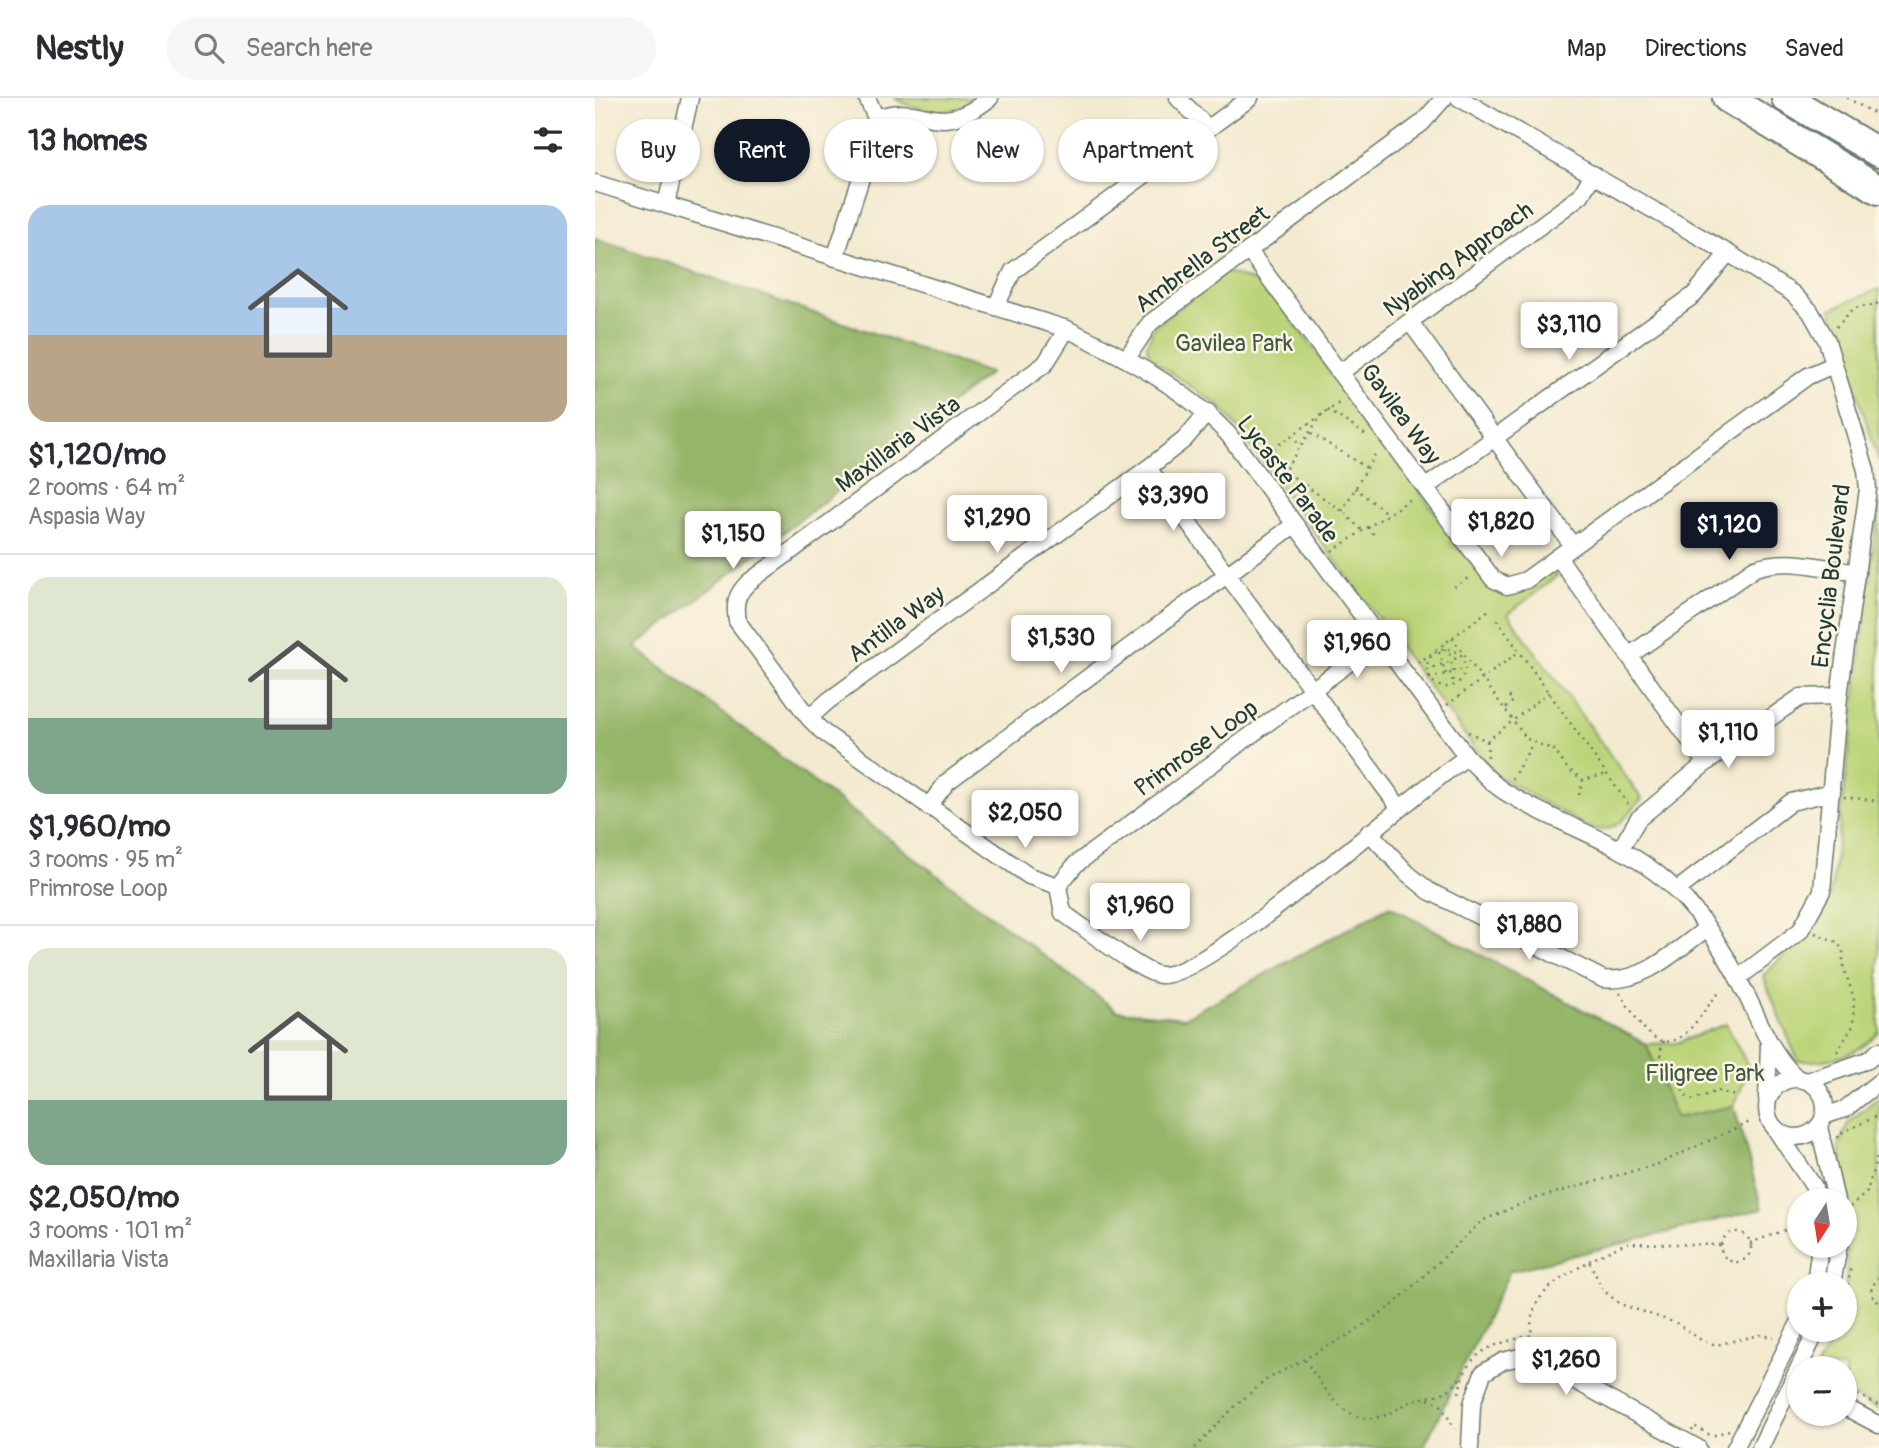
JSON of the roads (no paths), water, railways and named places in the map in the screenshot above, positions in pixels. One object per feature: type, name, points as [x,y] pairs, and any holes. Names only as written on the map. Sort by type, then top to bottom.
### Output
[{"type":"highway","points":[[1727,98],[1879,191]]},
{"type":"highway","points":[[1786,98],[1879,153]]},
{"type":"street","points":[[666,205],[690,98]]},
{"type":"street","points":[[835,258],[877,129],[876,118],[867,98]]},
{"type":"street","points":[[876,118],[899,113],[930,120],[954,120],[991,98]]},
{"type":"street","points":[[1178,98],[1199,119]]},
{"type":"street","points":[[1218,121],[1250,98]]},
{"type":"street","name":"Ambrella Street","points":[[1127,358],[1150,323],[1422,123],[1444,98]]},
{"type":"street","name":"Encyclia Boulevard","points":[[1459,98],[1728,253],[1792,293],[1810,311],[1827,341],[1866,470],[1868,489],[1839,696],[1822,891],[1809,918],[1791,939],[1738,978]]},
{"type":"street","name":"Nyabing Approach","points":[[1341,372],[1581,195],[1593,174]]},
{"type":"street","points":[[996,306],[1013,271],[1134,182]]},
{"type":"street","name":"Lycaste Parade","points":[[595,183],[1067,329],[1127,358],[1208,412],[1228,434],[1294,525],[1387,637],[1467,757],[1502,790],[1621,848],[1676,891],[1706,929],[1738,978],[1769,1044],[1783,1065],[1802,1079]]},
{"type":"street","name":"Gavilea Way","points":[[1249,251],[1493,579],[1507,586],[1526,580],[1808,376],[1833,365]]},
{"type":"street","points":[[1426,488],[1694,295],[1728,253]]},
{"type":"street","points":[[1410,322],[1573,546]]},
{"type":"street","name":"Maxillaria Vista","points":[[1058,886],[1029,876],[838,744],[809,718],[737,621],[735,606],[739,592],[1045,364],[1067,329]]},
{"type":"street","name":"Antilla Way","points":[[809,718],[828,701],[1148,468],[1184,440],[1208,412]]},
{"type":"street","points":[[1148,468],[1399,807]]},
{"type":"street","points":[[928,807],[947,782],[1294,525]]},
{"type":"street","points":[[1558,557],[1706,763]]},
{"type":"street","points":[[1630,655],[1755,568],[1774,562],[1789,562],[1857,573]]},
{"type":"street","name":"Primrose Loop","points":[[1058,886],[1076,864],[1387,637]]},
{"type":"street","points":[[1621,848],[1638,819],[1706,763],[1801,697],[1839,696]]},
{"type":"street","points":[[1058,886],[1063,913],[1147,970],[1165,975],[1179,971],[1235,937],[1314,878],[1399,807],[1467,757]]},
{"type":"street","points":[[1676,891],[1791,802],[1832,792]]},
{"type":"street","points":[[1369,832],[1407,873],[1429,891],[1603,979],[1621,981],[1639,976],[1706,929]]},
{"type":"street","name":"Lycaste Parade","points":[[1767,1101],[1769,1044]]},
{"type":"street","points":[[1814,1188],[1769,1121],[1767,1101],[1778,1084],[1868,1060],[1879,1051]]},
{"type":"street","points":[[1802,1079],[1822,1095],[1822,1122],[1840,1188]]},
{"type":"street","points":[[1775,1129],[1791,1137],[1800,1137],[1845,1109],[1879,1082]]},
{"type":"street","points":[[1735,1448],[1789,1342]]},
{"type":"street","points":[[1470,1448],[1472,1404],[1483,1373],[1503,1362],[1528,1355],[1692,1445]]},
{"type":"street","points":[[1774,1371],[1787,1378]]},
{"type":"street","points":[[1760,1448],[1787,1399]]},
{"type":"street","points":[[1857,1413],[1879,1424]]},
{"type":"park label","name":"Gavilea Park","points":[[1234,343]]},
{"type":"park label","name":"Filigree Park","points":[[1705,1073]]}]
